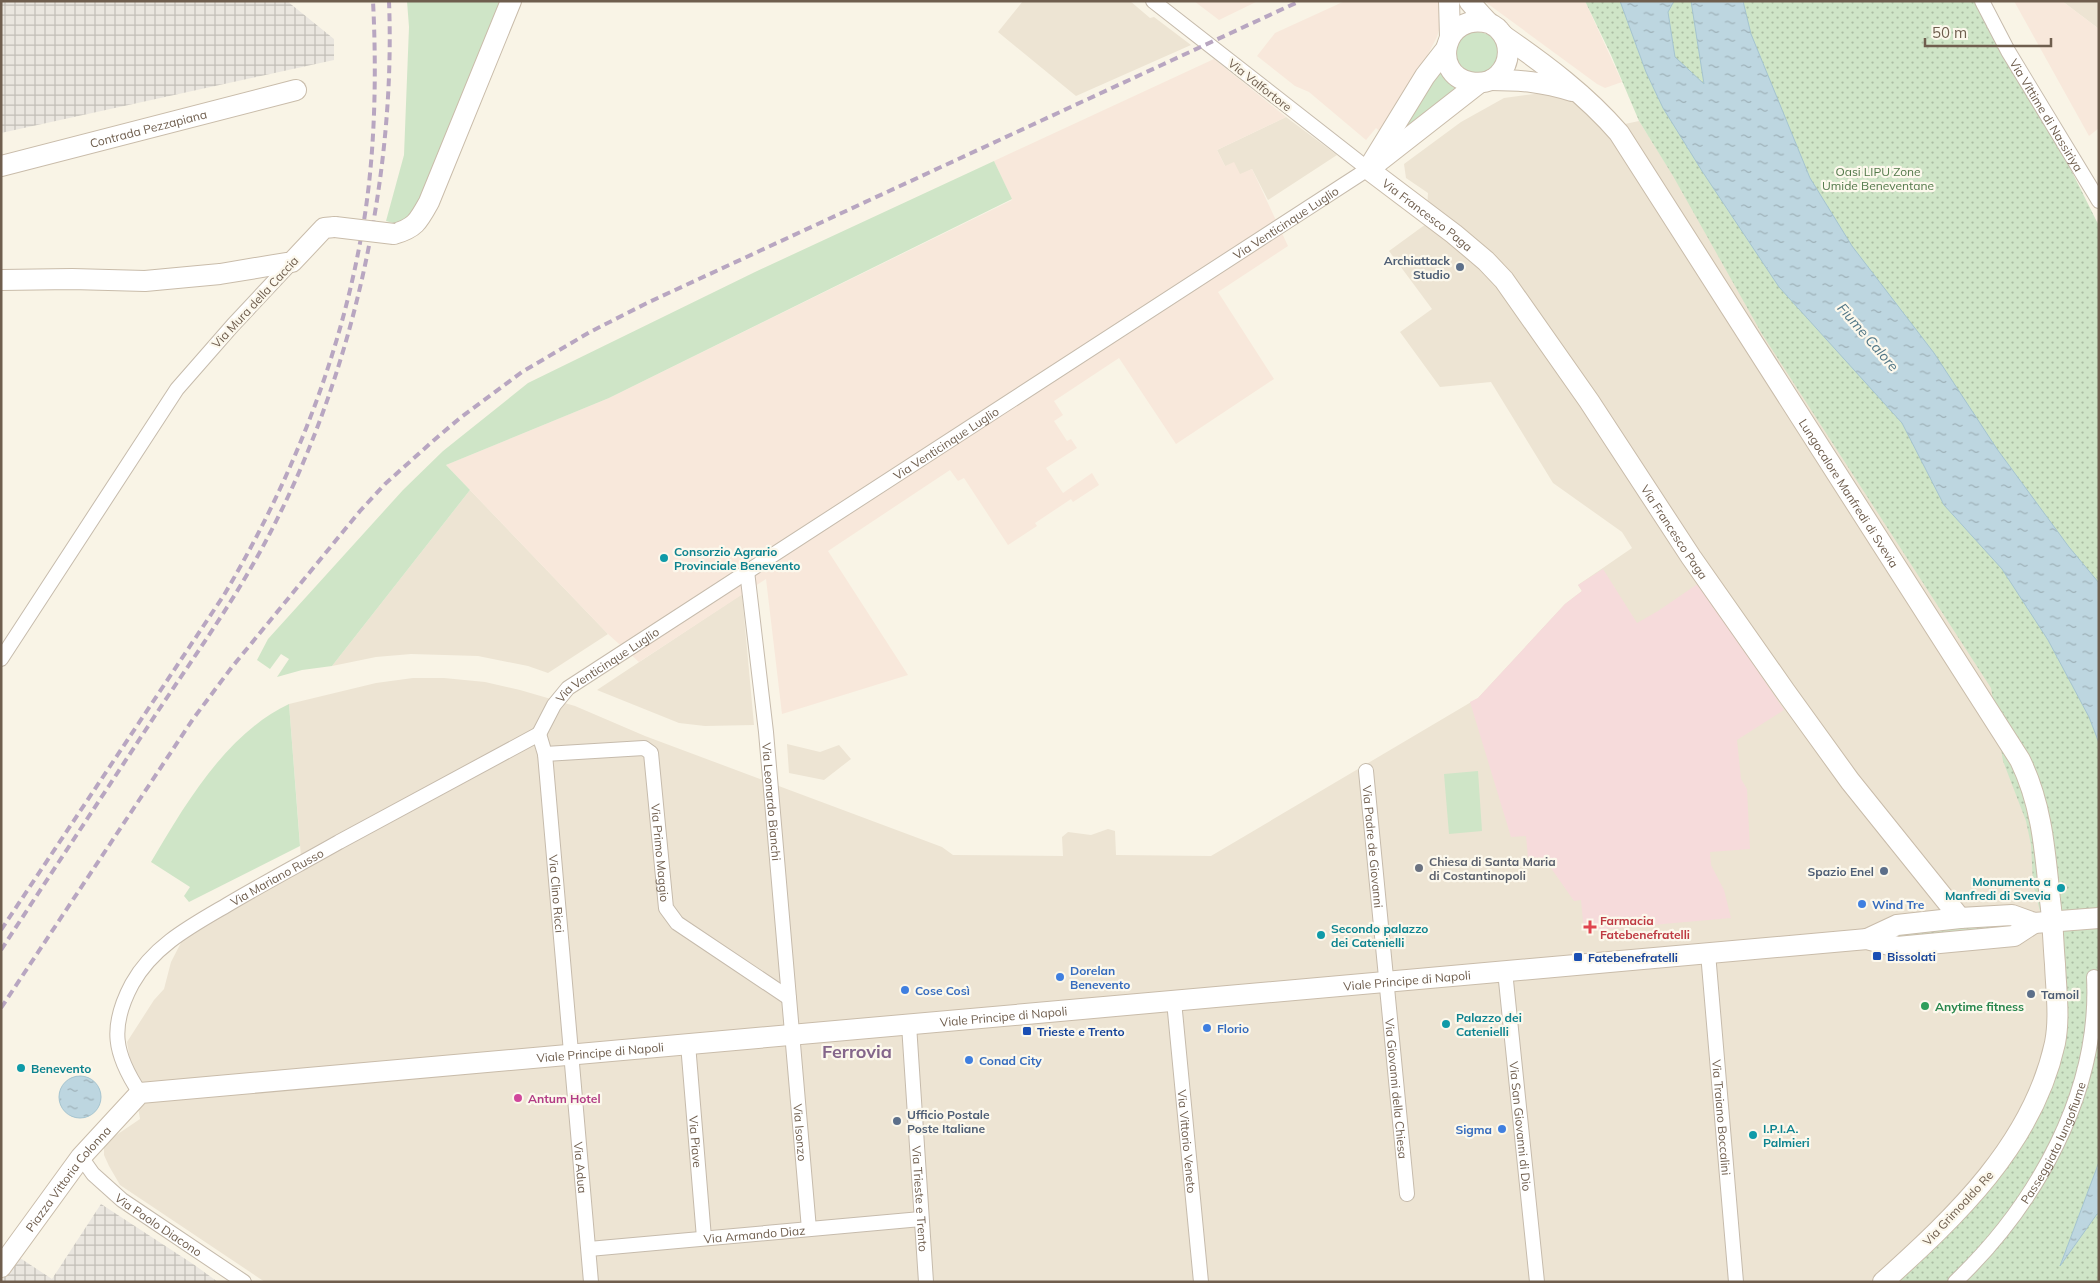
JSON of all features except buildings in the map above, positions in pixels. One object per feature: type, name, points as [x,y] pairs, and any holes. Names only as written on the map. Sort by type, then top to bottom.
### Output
[{"type":"street","name":"Via Mura della Caccia","points":[[1,659],[178,389],[233,324],[324,228],[336,227],[394,234],[413,227],[420,218],[511,1]]},
{"type":"street","name":"Via Valfortore","points":[[1153,1],[1368,169]]},
{"type":"street","points":[[1448,43],[1462,24],[1471,21],[1496,29],[1508,46],[1505,66],[1499,74],[1485,82],[1469,82],[1455,74],[1447,60],[1450,1]]},
{"type":"street","name":"Lungocalore Manfredi di Svevia","points":[[1469,1],[1496,29],[1547,66],[1597,108],[1619,134],[2020,760],[2031,783],[2038,805],[2032,924]]},
{"type":"street","name":"Via Vittime di Nassiriya","points":[[1982,1],[2008,51],[2099,201]]},
{"type":"street","name":"Via Venticinque Luglio","points":[[1368,169],[1425,76],[1448,43]]},
{"type":"street","name":"Lungocalore Manfredi di Svevia","points":[[1485,82],[1531,81],[1546,83],[1578,93]]},
{"type":"street","name":"Via Venticinque Luglio","points":[[539,734],[554,705],[568,688],[1368,169],[1485,82]]},
{"type":"street","name":"Contrada Pezzapiana","points":[[1,166],[296,90]]},
{"type":"street","name":"Via Francesco Paga","points":[[1368,169],[1454,234],[1486,261],[1504,280],[1589,401],[1691,557],[1785,692],[1850,781],[1960,918]]},
{"type":"street","points":[[1,280],[145,281],[220,274],[292,262]]},
{"type":"street","name":"Via Leonardo Bianchi","points":[[748,571],[766,732],[793,1035]]},
{"type":"street","name":"Via Clino Ricci","points":[[539,734],[544,754],[572,1055]]},
{"type":"street","name":"Via Mariano Russo","points":[[140,1093],[126,1072],[118,1046],[117,1027],[123,1003],[133,983],[160,949],[182,931],[252,889],[539,734]]},
{"type":"street","name":"Via Primo Maggio","points":[[544,754],[644,748],[651,753],[666,908],[678,923],[789,998]]},
{"type":"street","name":"Via Padre de Giovanni","points":[[1366,771],[1388,982]]},
{"type":"street","points":[[2032,924],[2012,915],[1960,918],[1897,925],[1888,937],[1897,947],[2014,936],[2032,924],[2099,918]]},
{"type":"street","name":"Via Grimoaldo Re","points":[[1882,1282],[1938,1233],[1988,1177],[2019,1132],[2045,1079],[2055,1042],[2058,1022],[2032,924]]},
{"type":"street","name":"Viale Principe di Napoli","points":[[140,1093],[1888,937]]},
{"type":"street","name":"Via Traiano Boccalini","points":[[1708,953],[1736,1282]]},
{"type":"street","name":"Via San Giovanni di Dio","points":[[1505,972],[1537,1282]]},
{"type":"street","name":"Passeggiata lungofiume","points":[[1955,1282],[2000,1232],[2031,1190],[2062,1137],[2088,1059],[2095,995],[2094,977]]},
{"type":"street","name":"Via Giovanni della Chiesa","points":[[1388,982],[1407,1194]]},
{"type":"street","name":"Via Vittorio Veneto","points":[[1174,1001],[1201,1282]]},
{"type":"street","name":"Via Trieste e Trento","points":[[908,1025],[926,1282]]},
{"type":"street","name":"Via Isonzo","points":[[793,1035],[809,1228]]},
{"type":"street","name":"Via Piave","points":[[688,1044],[704,1238]]},
{"type":"street","name":"Via Adua","points":[[572,1055],[591,1282]]},
{"type":"street","name":"Piazza Vittoria Colonna","points":[[1,1267],[81,1157],[140,1093]]},
{"type":"street","name":"Via Paolo Diacono","points":[[81,1157],[93,1174],[122,1200],[244,1282]]},
{"type":"street","name":"Via Armando Diaz","points":[[589,1249],[921,1219]]},
{"type":"shaded area","points":[[1,1],[287,1],[334,39],[334,60],[1,133]]},
{"type":"shaded area","points":[[1023,1],[1130,1],[1150,18],[1154,17],[1191,45],[1076,96],[998,32]]},
{"type":"shaded area","points":[[1194,1],[1258,1],[1219,20]]},
{"type":"shaded area","points":[[1345,1],[1441,1],[1442,20],[1437,37],[1396,115],[1381,132],[1376,128],[1366,140],[1309,92],[1295,86],[1257,56],[1275,33]]},
{"type":"shaded area","points":[[1484,1],[1585,1],[1622,82],[1605,88],[1597,84]]},
{"type":"shaded area","points":[[2014,1],[2062,1],[2099,29],[2099,128],[2089,136]]},
{"type":"shaded area","points":[[2062,1],[2099,1],[2099,29]]},
{"type":"shaded area","points":[[1214,59],[1286,117],[1217,150],[1225,166],[1234,162],[1240,174],[1252,169],[1288,246],[1218,292],[1274,379],[1176,444],[1119,358],[1054,401],[1063,415],[1054,421],[1067,441],[1071,439],[1077,448],[1046,468],[1063,493],[1092,473],[1099,485],[1073,502],[1071,499],[1035,523],[1037,526],[1008,545],[964,478],[958,481],[950,470],[828,551],[908,675],[782,714],[766,579],[639,662],[608,634],[446,465],[609,398],[1012,200],[994,161]]},
{"type":"shaded area","points":[[1542,93],[1568,100],[1625,124],[1639,121],[2039,758],[2074,1016],[1922,1282],[265,1282],[120,1185],[104,1155],[104,1148],[109,1140],[140,1119],[127,1042],[154,1000],[164,989],[171,962],[186,933],[302,870],[289,704],[376,683],[413,678],[444,678],[485,682],[575,706],[645,736],[942,847],[953,855],[1063,856],[1062,837],[1068,832],[1091,835],[1108,829],[1115,831],[1116,855],[1211,856],[1478,698],[1565,604],[1582,591],[1578,585],[1632,548],[1622,532],[1553,483],[1491,382],[1440,387],[1400,332],[1432,309],[1389,251],[1426,224],[1428,193],[1406,178],[1404,164],[1461,122],[1504,98]]},
{"type":"shaded area","points":[[1286,117],[1337,155],[1268,200],[1252,169],[1240,175],[1225,166],[1217,150]]},
{"type":"shaded area","points":[[470,490],[608,634],[548,673],[528,666],[478,656],[411,654],[376,657],[332,666]]},
{"type":"shaded area","points":[[1603,569],[1637,623],[1699,583],[1784,710],[1737,740],[1741,779],[1747,789],[1750,849],[1710,852],[1711,865],[1724,890],[1731,918],[1584,931],[1581,900],[1574,901],[1544,858],[1528,857],[1526,836],[1511,837],[1470,702],[1478,698],[1565,604],[1582,591],[1578,585]]},
{"type":"shaded area","points":[[742,594],[754,725],[705,726],[679,723],[597,690]]},
{"type":"shaded area","points":[[787,744],[820,752],[839,745],[851,759],[824,780],[789,773]]},
{"type":"shaded area","points":[[101,1204],[218,1282],[1,1282],[17,1256],[52,1279]]},
{"type":"green space","points":[[407,1],[505,1],[413,218],[400,225],[386,221],[404,155],[409,27]]},
{"type":"green space","name":"Oasi LIPU Zone Umide Beneventane","points":[[1585,1],[1987,1],[2099,226],[2099,1282],[1875,1282],[1997,1156],[2038,1074],[2052,1028],[2048,942],[2033,884],[2031,845],[2026,821],[2003,761],[1991,688],[1762,334],[1673,176],[1639,121],[1611,55]]},
{"type":"green space","points":[[1471,31],[1485,33],[1494,39],[1496,43],[1497,63],[1481,77],[1456,65],[1454,44]]},
{"type":"green space","points":[[1439,67],[1461,90],[1405,137],[1399,130]]},
{"type":"green space","points":[[994,161],[1012,199],[609,398],[446,465],[470,490],[332,666],[302,670],[277,677],[289,659],[281,654],[270,669],[257,660],[268,639],[403,490],[443,451],[528,383],[755,272]]},
{"type":"green space","points":[[289,704],[300,846],[189,902],[184,896],[190,887],[151,862],[193,794],[227,752],[266,717]]},
{"type":"green space","points":[[1478,771],[1482,831],[1449,834],[1444,774]]},
{"type":"green space","points":[[2012,921],[2012,928],[1894,939],[1892,933]]},
{"type":"water","name":"Fiume Calore","points":[[1620,1],[1674,1],[1668,12],[1675,57],[1704,84],[1691,1],[1743,1],[1751,34],[1810,178],[1852,246],[1934,353],[1997,449],[2069,547],[2099,583],[2099,743],[2089,717],[2048,640],[2002,569],[1944,505],[1902,423],[1779,287],[1702,171],[1663,108],[1646,72]]},
{"type":"water","points":[[80,1076],[95,1082],[101,1097],[95,1112],[80,1118],[65,1112],[59,1097],[65,1082]]},
{"type":"water","points":[[2099,1162],[2099,1214],[2097,1214],[2060,1266]]},
{"type":"railway","points":[[1,930],[224,595],[269,512],[307,425],[338,335],[350,289],[365,214],[374,123],[375,61],[373,1]]},
{"type":"railway","points":[[1,950],[231,601],[269,535],[298,474],[324,410],[345,344],[363,276],[376,207],[385,137],[389,69],[389,1]]},
{"type":"railway","points":[[1,1008],[193,719],[232,667],[360,511],[385,484],[460,418],[522,372],[590,332],[647,303],[1300,1]]},
{"type":"place","name":"Archiattack Studio","points":[[1460,267]]},
{"type":"place","name":"Consorzio Agrario Provinciale Benevento","points":[[664,558]]},
{"type":"place","name":"Chiesa di Santa Maria di Costantinopoli","points":[[1419,868]]},
{"type":"place","name":"Spazio Enel","points":[[1884,871]]},
{"type":"place","name":"Monumento a Manfredi di Svevia","points":[[2061,888]]},
{"type":"place","name":"Wind Tre","points":[[1862,904]]},
{"type":"place","name":"Farmacia Fatebenefratelli","points":[[1590,927]]},
{"type":"place","name":"Secondo palazzo dei Catenielli","points":[[1321,935]]},
{"type":"place","name":"Bissolati","points":[[1877,956]]},
{"type":"place","name":"Fatebenefratelli","points":[[1578,957]]},
{"type":"place","name":"Dorelan Benevento","points":[[1060,977]]},
{"type":"place","name":"Cose Così","points":[[905,990]]},
{"type":"place","name":"Tamoil","points":[[2031,994]]},
{"type":"place","name":"Anytime fitness","points":[[1925,1006]]},
{"type":"place","name":"Palazzo dei Catenielli","points":[[1446,1024]]},
{"type":"place","name":"Florio","points":[[1207,1028]]},
{"type":"place","name":"Trieste e Trento","points":[[1027,1031]]},
{"type":"place","name":"Conad City","points":[[969,1060]]},
{"type":"place","name":"Benevento","points":[[21,1068]]},
{"type":"place","name":"Antum Hotel","points":[[518,1098]]},
{"type":"place","name":"Ufficio Postale Poste Italiane","points":[[897,1121]]},
{"type":"place","name":"Sigma","points":[[1502,1129]]},
{"type":"place","name":"I.P.I.A. Palmieri","points":[[1753,1135]]},
{"type":"district","name":"Ferrovia","points":[[857,1051]]}]
